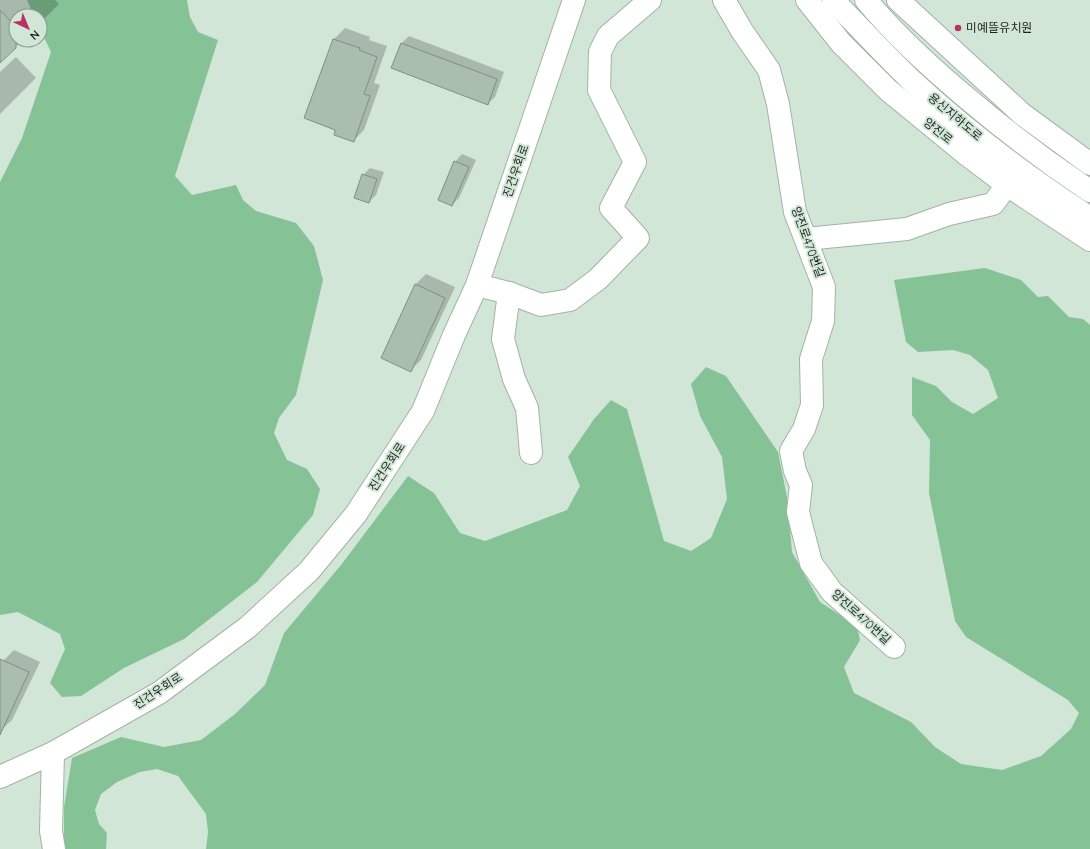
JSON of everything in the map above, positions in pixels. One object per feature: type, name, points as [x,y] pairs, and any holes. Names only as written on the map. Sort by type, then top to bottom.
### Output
[{"type":"street","name":"진건우회로","points":[[0,777],[53,753],[159,693],[248,627],[309,571],[356,514],[423,411],[454,335],[477,285],[574,0]]},
{"type":"street","points":[[477,285],[508,292],[541,305],[570,300],[598,279],[638,238],[611,208],[635,162],[599,90],[600,52],[608,36],[650,0]]},
{"type":"street","name":"양진로470번길","points":[[724,0],[742,32],[769,70],[778,104],[795,212],[824,287],[823,321],[811,359],[812,405],[804,429],[791,451],[795,471],[801,486],[798,512],[811,564],[832,592],[894,647]]},
{"type":"street","name":"양진로","points":[[807,0],[841,43],[888,90],[966,154],[1007,185],[1090,240]]},
{"type":"street","name":"용신지하도로","points":[[833,0],[912,80],[957,120],[1001,156],[1052,193],[1090,218]]},
{"type":"street","name":"용신지하도로","points":[[866,0],[931,68],[998,124],[1090,191]]},
{"type":"street","points":[[898,0],[1022,114],[1090,164]]},
{"type":"street","points":[[806,239],[907,229],[949,214],[993,204],[1007,185]]},
{"type":"street","points":[[508,292],[503,339],[514,379],[527,408],[530,453]]},
{"type":"street","points":[[53,753],[51,831],[54,849]]},
{"type":"green space","points":[[27,0],[187,0],[190,17],[198,32],[218,40],[175,176],[192,195],[236,185],[243,200],[256,211],[296,223],[314,246],[323,280],[296,395],[279,418],[274,433],[287,460],[307,469],[320,489],[313,515],[257,582],[184,639],[124,668],[81,696],[62,697],[50,683],[65,649],[60,634],[18,612],[0,615],[0,182],[22,138],[51,52],[48,46],[48,8],[30,8]]},
{"type":"green space","points":[[985,268],[1021,280],[1038,297],[1048,296],[1069,317],[1083,319],[1090,325],[1090,849],[206,849],[208,832],[206,814],[178,776],[157,769],[140,772],[117,782],[101,794],[95,810],[99,824],[107,833],[106,849],[66,849],[64,847],[64,807],[72,758],[121,737],[164,747],[201,740],[235,714],[265,685],[284,633],[341,565],[408,476],[434,493],[460,533],[485,541],[567,510],[580,486],[568,457],[594,419],[611,400],[627,409],[664,541],[691,551],[711,538],[727,499],[722,457],[700,416],[691,384],[706,367],[726,376],[778,452],[787,497],[792,552],[820,602],[857,626],[860,640],[844,667],[854,693],[911,722],[935,747],[961,764],[1002,770],[1041,756],[1071,729],[1079,713],[1068,700],[966,637],[955,621],[929,493],[930,440],[912,415],[912,377],[936,386],[952,402],[973,414],[998,398],[988,370],[970,355],[953,350],[918,352],[906,342],[894,280]]},
{"type":"building","points":[[0,10],[8,18],[8,48],[16,48],[0,63]]},
{"type":"building","points":[[333,39],[360,48],[359,50],[377,57],[364,94],[370,96],[354,142],[334,135],[335,130],[304,118]]},
{"type":"building","points":[[401,43],[497,79],[488,105],[391,68]]},
{"type":"building","points":[[454,161],[469,167],[452,206],[438,200]]},
{"type":"building","points":[[362,174],[377,179],[369,203],[354,198]]},
{"type":"building","points":[[415,284],[445,298],[411,372],[381,358]]},
{"type":"building","points":[[0,659],[29,672],[0,735]]},
{"type":"place","name":"미예뜰유치원","points":[[958,28]]}]
